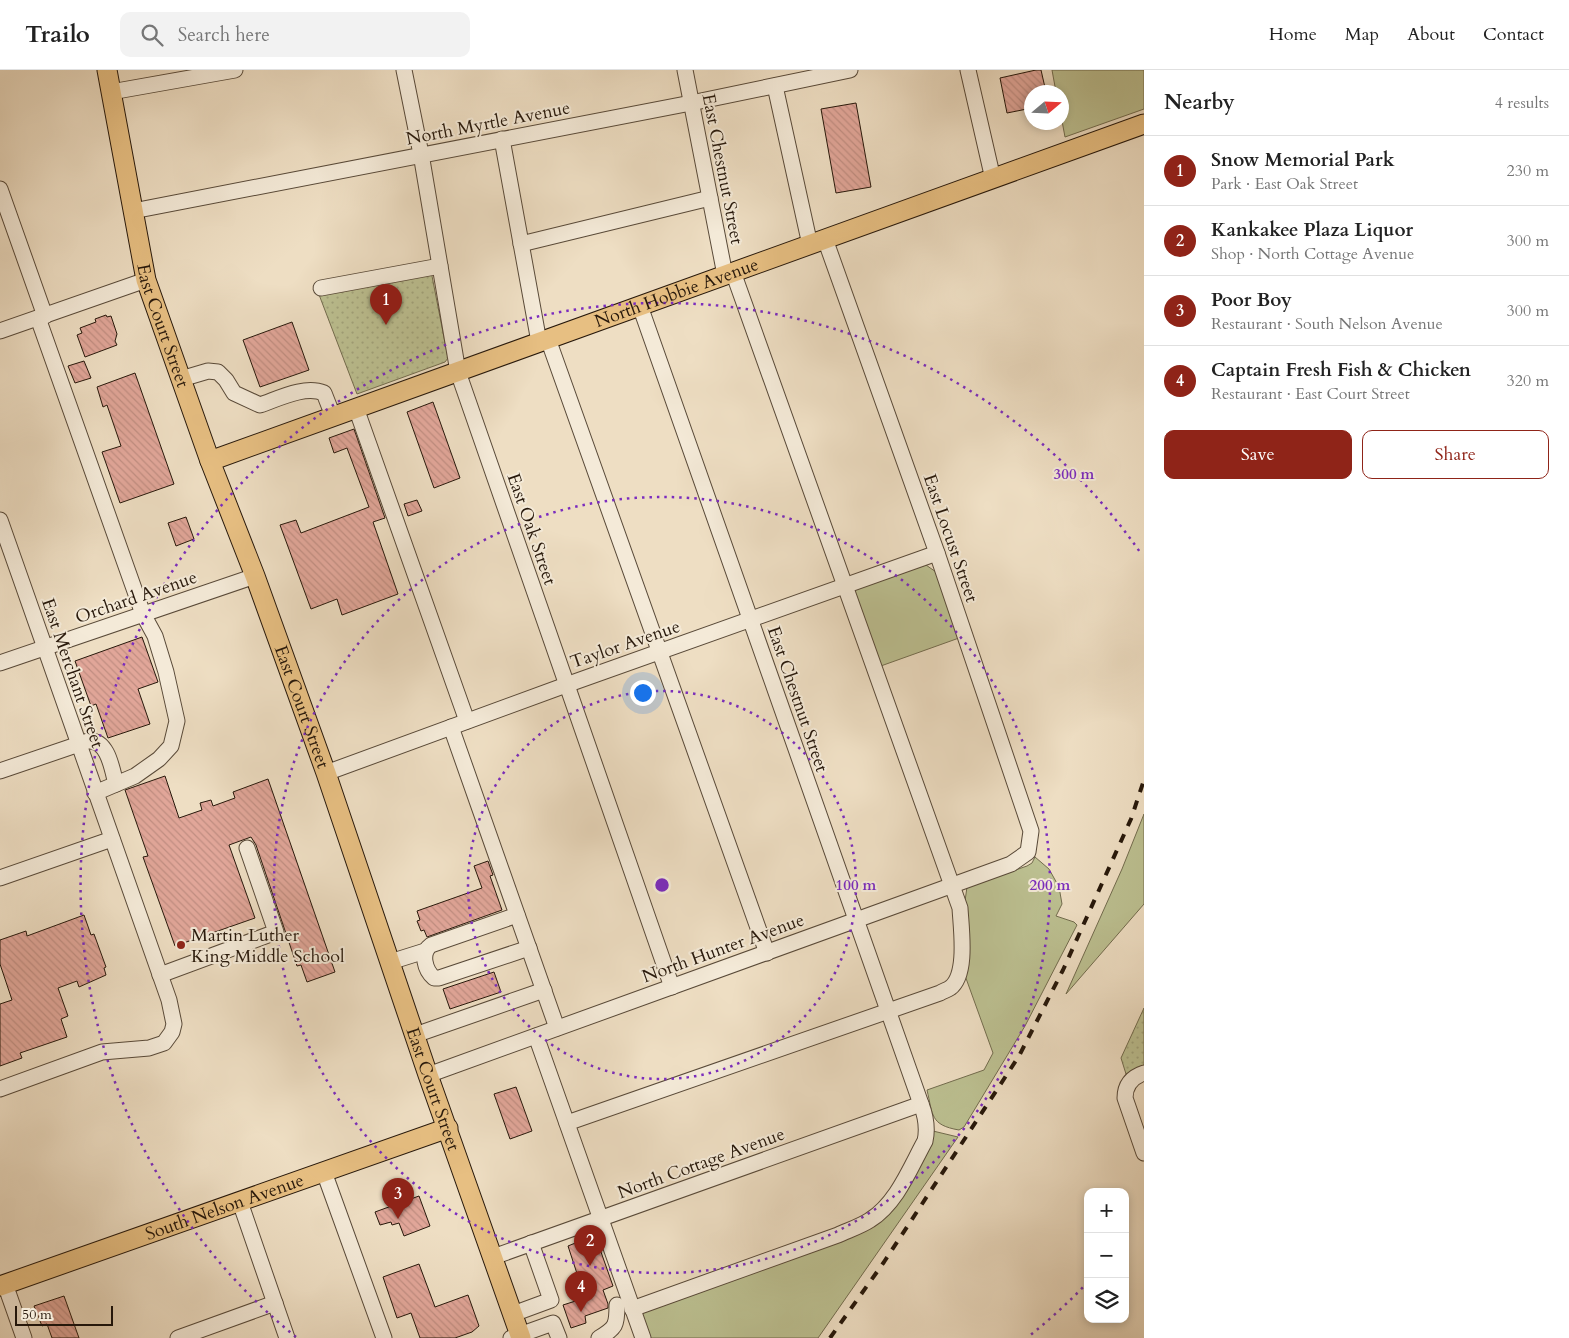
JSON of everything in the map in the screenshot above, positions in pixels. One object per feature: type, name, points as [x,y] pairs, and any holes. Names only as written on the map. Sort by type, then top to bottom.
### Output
[{"type":"main road","name":"East Court Street","points":[[107,70],[146,280],[210,461],[255,576],[326,773],[428,1075],[513,1314],[517,1337]]},
{"type":"main road","name":"North Hobbie Avenue","points":[[210,461],[1144,124]]},
{"type":"main road","name":"South Nelson Avenue","points":[[3,1285],[448,1128]]},
{"type":"street","points":[[111,92],[235,70]]},
{"type":"street","name":"East Oak Street","points":[[404,70],[421,154],[458,372],[672,987]]},
{"type":"street","name":"East Chestnut Street","points":[[567,1123],[888,1012],[951,987],[958,978],[962,960],[960,908],[845,586],[729,274],[710,198],[685,70]]},
{"type":"street","name":"North Myrtle Avenue","points":[[133,210],[691,103],[850,70]]},
{"type":"street","points":[[968,70],[993,179]]},
{"type":"street","name":"East Locust Street","points":[[775,86],[817,242],[937,553],[1031,831],[1028,852]]},
{"type":"street","points":[[502,139],[521,244],[543,341],[659,652],[767,952]]},
{"type":"street","points":[[0,189],[143,614],[156,636],[177,721],[171,746],[159,760],[135,776],[95,793]]},
{"type":"street","points":[[521,244],[710,198]]},
{"type":"street","points":[[321,288],[440,266]]},
{"type":"street","points":[[0,331],[146,280]]},
{"type":"street","name":"East Chestnut Street","points":[[632,1309],[838,1235],[870,1220],[883,1210],[893,1198],[925,1141],[928,1131],[926,1118],[640,306]]},
{"type":"street","points":[[181,379],[208,371],[218,372],[226,380],[234,393],[260,406],[300,392],[317,390],[324,393],[333,416]]},
{"type":"street","points":[[356,408],[466,722]]},
{"type":"street","name":"East Merchant Street","points":[[0,520],[5,552],[44,648],[173,1016],[172,1032],[164,1043],[149,1048],[102,1052],[0,1089]]},
{"type":"street","name":"Taylor Avenue","points":[[326,773],[937,553]]},
{"type":"street","name":"Orchard Avenue","points":[[0,663],[255,576]]},
{"type":"street","points":[[451,727],[557,1028]]},
{"type":"street","points":[[0,771],[95,740],[100,743],[107,755],[116,784]]},
{"type":"street","points":[[0,878],[112,839]]},
{"type":"street","points":[[160,975],[276,932],[247,848]]},
{"type":"street","name":"North Hunter Avenue","points":[[428,1075],[952,886],[1011,864],[1028,852]]},
{"type":"street","points":[[390,962],[425,951],[431,945],[517,915]]},
{"type":"street","points":[[425,951],[424,956],[434,978],[446,976],[529,948]]},
{"type":"street","points":[[415,1035],[544,990]]},
{"type":"street","points":[[536,1036],[643,1338]]},
{"type":"street","points":[[1144,1073],[1135,1076],[1125,1090],[1125,1098],[1144,1153]]},
{"type":"street","name":"North Cottage Avenue","points":[[493,1256],[921,1104]]},
{"type":"street","points":[[324,1172],[384,1338]]},
{"type":"street","points":[[240,1202],[287,1338]]},
{"type":"street","points":[[513,1314],[551,1300],[531,1243]]},
{"type":"street","points":[[3,1285],[24,1338]]},
{"type":"street","points":[[178,1338],[275,1303]]},
{"type":"street","points":[[599,1338],[613,1330],[617,1320],[617,1305]]},
{"type":"street","points":[[517,1337],[553,1323],[559,1338]]},
{"type":"green space","points":[[1052,70],[1144,70],[1144,109],[1065,137],[1064,130],[1069,130],[1069,85],[1055,85]]},
{"type":"green space","points":[[431,271],[448,358],[445,362],[357,394],[318,292]]},
{"type":"green space","points":[[926,565],[936,572],[959,638],[878,667],[852,590]]},
{"type":"green space","points":[[1144,814],[1144,904],[1066,994],[1122,869]]},
{"type":"green space","points":[[1035,857],[1049,869],[1059,887],[1062,904],[1056,916],[1074,922],[1077,925],[1025,1026],[964,1127],[959,1130],[950,1128],[934,1118],[927,1090],[984,1070],[993,1053],[963,970],[964,908],[967,887],[1027,866],[1032,863]]},
{"type":"green space","points":[[1144,1008],[1144,1067],[1126,1074],[1121,1058]]},
{"type":"green space","points":[[933,1131],[958,1137],[818,1338],[649,1338],[639,1309],[869,1226]]},
{"type":"building","points":[[1041,70],[1044,85],[1024,85],[1024,110],[1007,113],[1000,78]]},
{"type":"building","points":[[856,103],[871,187],[836,193],[821,109]]},
{"type":"building","points":[[106,315],[107,317],[111,316],[117,334],[115,341],[117,345],[85,357],[77,335],[82,333],[80,328],[96,322],[95,319]]},
{"type":"building","points":[[292,322],[309,370],[260,387],[243,340]]},
{"type":"building","points":[[84,361],[91,378],[75,383],[68,366]]},
{"type":"building","points":[[135,373],[174,484],[120,503],[102,452],[121,446],[107,405],[103,407],[97,387]]},
{"type":"building","points":[[433,402],[460,478],[434,488],[407,412]]},
{"type":"building","points":[[354,429],[385,518],[373,522],[398,594],[342,615],[337,599],[311,609],[280,525],[296,520],[301,533],[369,507],[347,448],[334,453],[329,438]]},
{"type":"building","points":[[417,500],[422,511],[408,516],[404,504]]},
{"type":"building","points":[[186,517],[194,539],[176,546],[168,523]]},
{"type":"building","points":[[142,637],[158,682],[138,689],[150,724],[108,738],[96,704],[91,706],[75,661]]},
{"type":"building","points":[[165,776],[179,818],[202,810],[200,803],[211,800],[213,806],[235,798],[233,792],[268,779],[335,972],[307,982],[301,965],[297,966],[256,845],[251,837],[229,845],[255,918],[175,946],[143,857],[148,856],[125,790]]},
{"type":"building","points":[[488,861],[493,875],[490,876],[502,910],[427,937],[424,930],[421,931],[417,921],[420,920],[417,911],[482,888],[474,866]]},
{"type":"building","points":[[84,915],[91,935],[94,934],[106,967],[104,968],[106,975],[79,987],[77,981],[58,988],[68,1016],[61,1019],[67,1037],[20,1053],[22,1058],[0,1066],[0,1004],[12,1000],[0,964],[0,940],[26,931],[27,936]]},
{"type":"building","points":[[494,972],[501,992],[450,1009],[443,989]]},
{"type":"building","points":[[516,1087],[532,1131],[510,1139],[494,1094]]},
{"type":"building","points":[[419,1196],[430,1226],[404,1236],[399,1223],[392,1225],[391,1222],[380,1225],[375,1212]]},
{"type":"building","points":[[595,1235],[613,1286],[603,1290],[608,1308],[585,1316],[586,1323],[571,1328],[563,1305],[585,1298],[568,1246]]},
{"type":"building","points":[[419,1264],[435,1307],[468,1295],[479,1326],[472,1332],[455,1338],[420,1338],[411,1313],[397,1318],[383,1277]]},
{"type":"building","points":[[64,1296],[79,1338],[52,1338],[47,1324],[42,1326],[34,1306]]},
{"type":"railway","points":[[830,1338],[884,1262],[1019,1056],[1063,970],[1131,819],[1144,780]]},
{"type":"place","name":"Snow Memorial Park","points":[[386,325]]},
{"type":"place","name":"Martin Luther King Middle School","points":[[181,945]]},
{"type":"place","name":"Poor Boy","points":[[398,1219]]},
{"type":"place","name":"Kankakee Plaza Liquor","points":[[590,1266]]},
{"type":"place","name":"Captain Fresh Fish & Chicken","points":[[581,1312]]}]
